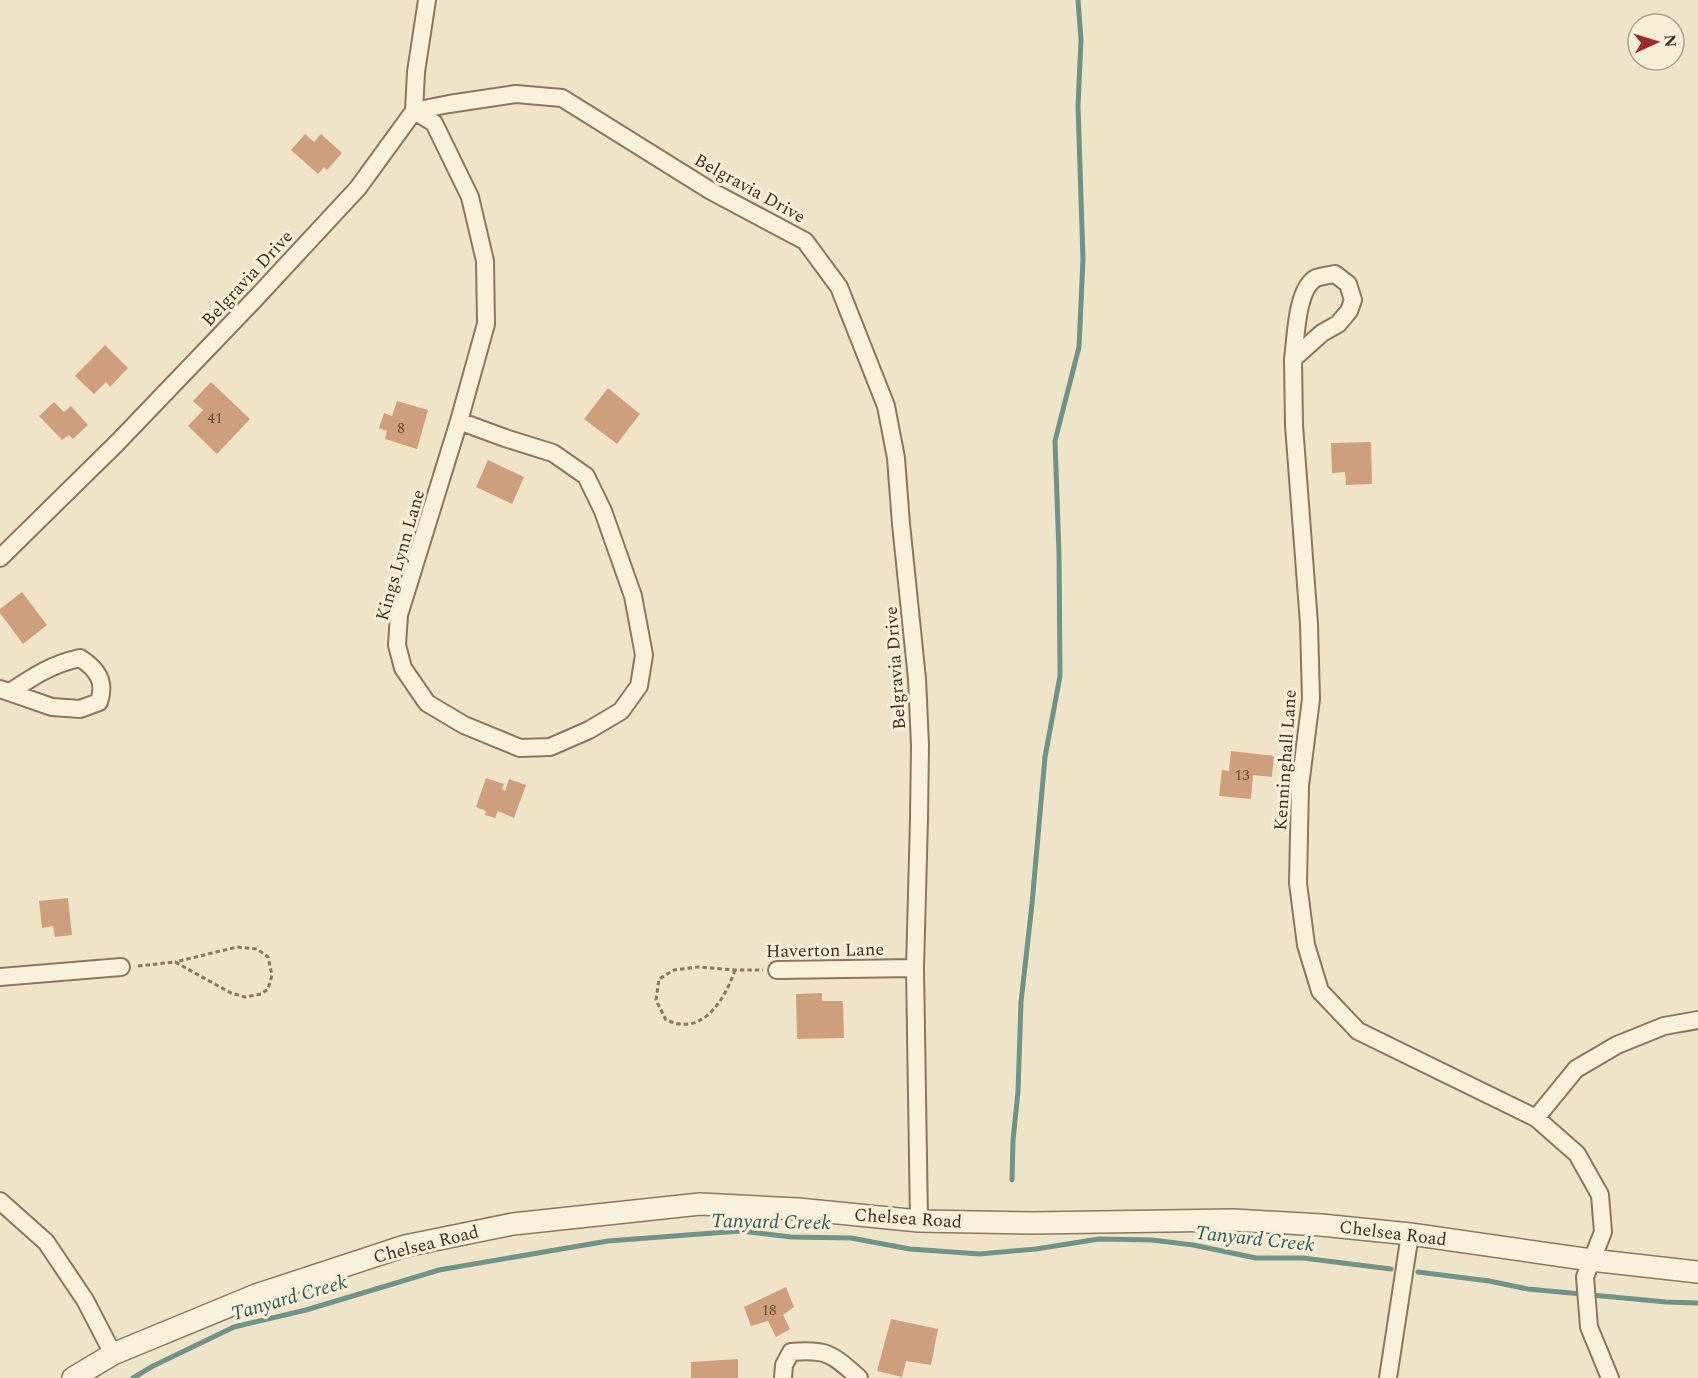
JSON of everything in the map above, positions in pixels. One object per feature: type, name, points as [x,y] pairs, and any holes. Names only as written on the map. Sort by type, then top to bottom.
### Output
[{"type":"street","points":[[414,111],[416,72],[427,0]]},
{"type":"street","name":"Belgravia Drive","points":[[0,558],[117,443],[358,188],[414,111],[516,94],[562,98],[711,191],[805,241],[839,287],[886,406],[897,458],[901,524],[917,679],[920,745],[915,968],[919,1221]]},
{"type":"street","name":"Kings Lynn Lane","points":[[414,111],[434,123],[470,197],[485,261],[486,324],[459,421],[399,615],[397,645],[403,668],[427,703],[464,725],[520,748],[550,747],[621,711],[639,686],[644,655],[633,596],[603,511],[586,476],[553,453],[459,421]]},
{"type":"street","name":"Kenninghall Lane","points":[[1293,359],[1322,333],[1338,324],[1349,311],[1353,300],[1348,285],[1335,274],[1315,278],[1305,290],[1298,313],[1293,359],[1294,425],[1309,624],[1311,699],[1299,786],[1298,883],[1306,945],[1320,991],[1358,1031],[1536,1118],[1577,1154],[1600,1195],[1604,1233],[1588,1268]]},
{"type":"street","points":[[80,658],[91,664],[100,678],[103,691],[99,702],[80,710],[52,707],[5,690],[44,669],[64,661],[80,658]]},
{"type":"street","points":[[0,977],[121,967]]},
{"type":"street","name":"Haverton Lane","points":[[777,970],[915,968]]},
{"type":"street","points":[[1536,1118],[1576,1069],[1617,1045],[1664,1026],[1698,1020]]},
{"type":"street","points":[[0,1201],[46,1242],[85,1300],[113,1354]]},
{"type":"street","name":"Chelsea Road","points":[[73,1378],[113,1354],[256,1295],[405,1246],[513,1224],[700,1204],[798,1209],[919,1221],[1033,1223],[1233,1220],[1321,1225],[1410,1234],[1588,1268],[1698,1272]]},
{"type":"street","points":[[1388,1378],[1410,1234]]},
{"type":"street","points":[[1588,1268],[1589,1327],[1610,1378]]},
{"type":"street","points":[[783,1378],[784,1365],[791,1352],[810,1350],[826,1352],[859,1378]]},
{"type":"path","points":[[121,967],[175,962],[237,947],[257,948],[268,957],[272,975],[268,989],[261,994],[245,997],[231,993],[175,962]]},
{"type":"path","name":"Haverton Lane","points":[[735,970],[729,988],[718,1005],[701,1020],[682,1025],[666,1020],[656,1000],[659,979],[674,970],[698,967],[777,970]]},
{"type":"building","points":[[305,134],[314,142],[321,134],[342,153],[327,170],[324,167],[318,174],[291,150]]},
{"type":"building","points":[[105,345],[128,368],[110,387],[106,382],[94,394],[75,376]]},
{"type":"building","points":[[211,382],[250,419],[217,454],[188,426],[203,410],[193,401]]},
{"type":"building","points":[[608,388],[640,414],[617,444],[584,419]]},
{"type":"building","points":[[397,401],[428,410],[417,449],[385,439],[387,431],[379,428],[384,413],[392,416]]},
{"type":"building","points":[[54,402],[64,412],[71,406],[88,425],[73,439],[69,435],[62,440],[39,416]]},
{"type":"building","points":[[1371,442],[1372,484],[1346,485],[1345,472],[1332,473],[1331,443]]},
{"type":"building","points":[[488,460],[524,477],[512,504],[476,487]]},
{"type":"building","points":[[22,592],[47,625],[23,644],[0,613],[0,609]]},
{"type":"building","points":[[1231,751],[1274,756],[1272,777],[1253,775],[1251,799],[1219,796],[1222,770],[1229,771]]},
{"type":"building","points":[[486,778],[504,784],[502,789],[505,791],[509,779],[526,785],[514,818],[498,811],[495,818],[485,815],[486,811],[476,807]]},
{"type":"building","points":[[68,898],[72,935],[55,937],[53,926],[42,928],[39,901]]},
{"type":"building","points":[[822,993],[822,1001],[843,1001],[844,1038],[797,1039],[796,994]]},
{"type":"building","points":[[786,1287],[794,1307],[783,1315],[790,1329],[776,1337],[768,1321],[751,1326],[744,1307]]},
{"type":"building","points":[[891,1319],[938,1329],[931,1365],[906,1361],[902,1377],[877,1371]]},
{"type":"building","points":[[738,1359],[738,1378],[691,1378],[691,1362]]},
{"type":"waterway","points":[[1012,1180],[1021,1002],[1045,757],[1060,676],[1055,441],[1079,347],[1083,259],[1078,106],[1081,40],[1078,0]]},
{"type":"waterway","name":"Tanyard Creek","points":[[133,1378],[234,1327],[306,1310],[439,1270],[608,1241],[740,1231],[791,1237],[851,1238],[910,1249],[980,1254],[1036,1249],[1099,1239],[1152,1240],[1193,1245],[1256,1258],[1303,1258],[1391,1269]]},
{"type":"waterway","name":"Tanyard Creek","points":[[1418,1272],[1489,1281],[1528,1289],[1698,1303]]}]
